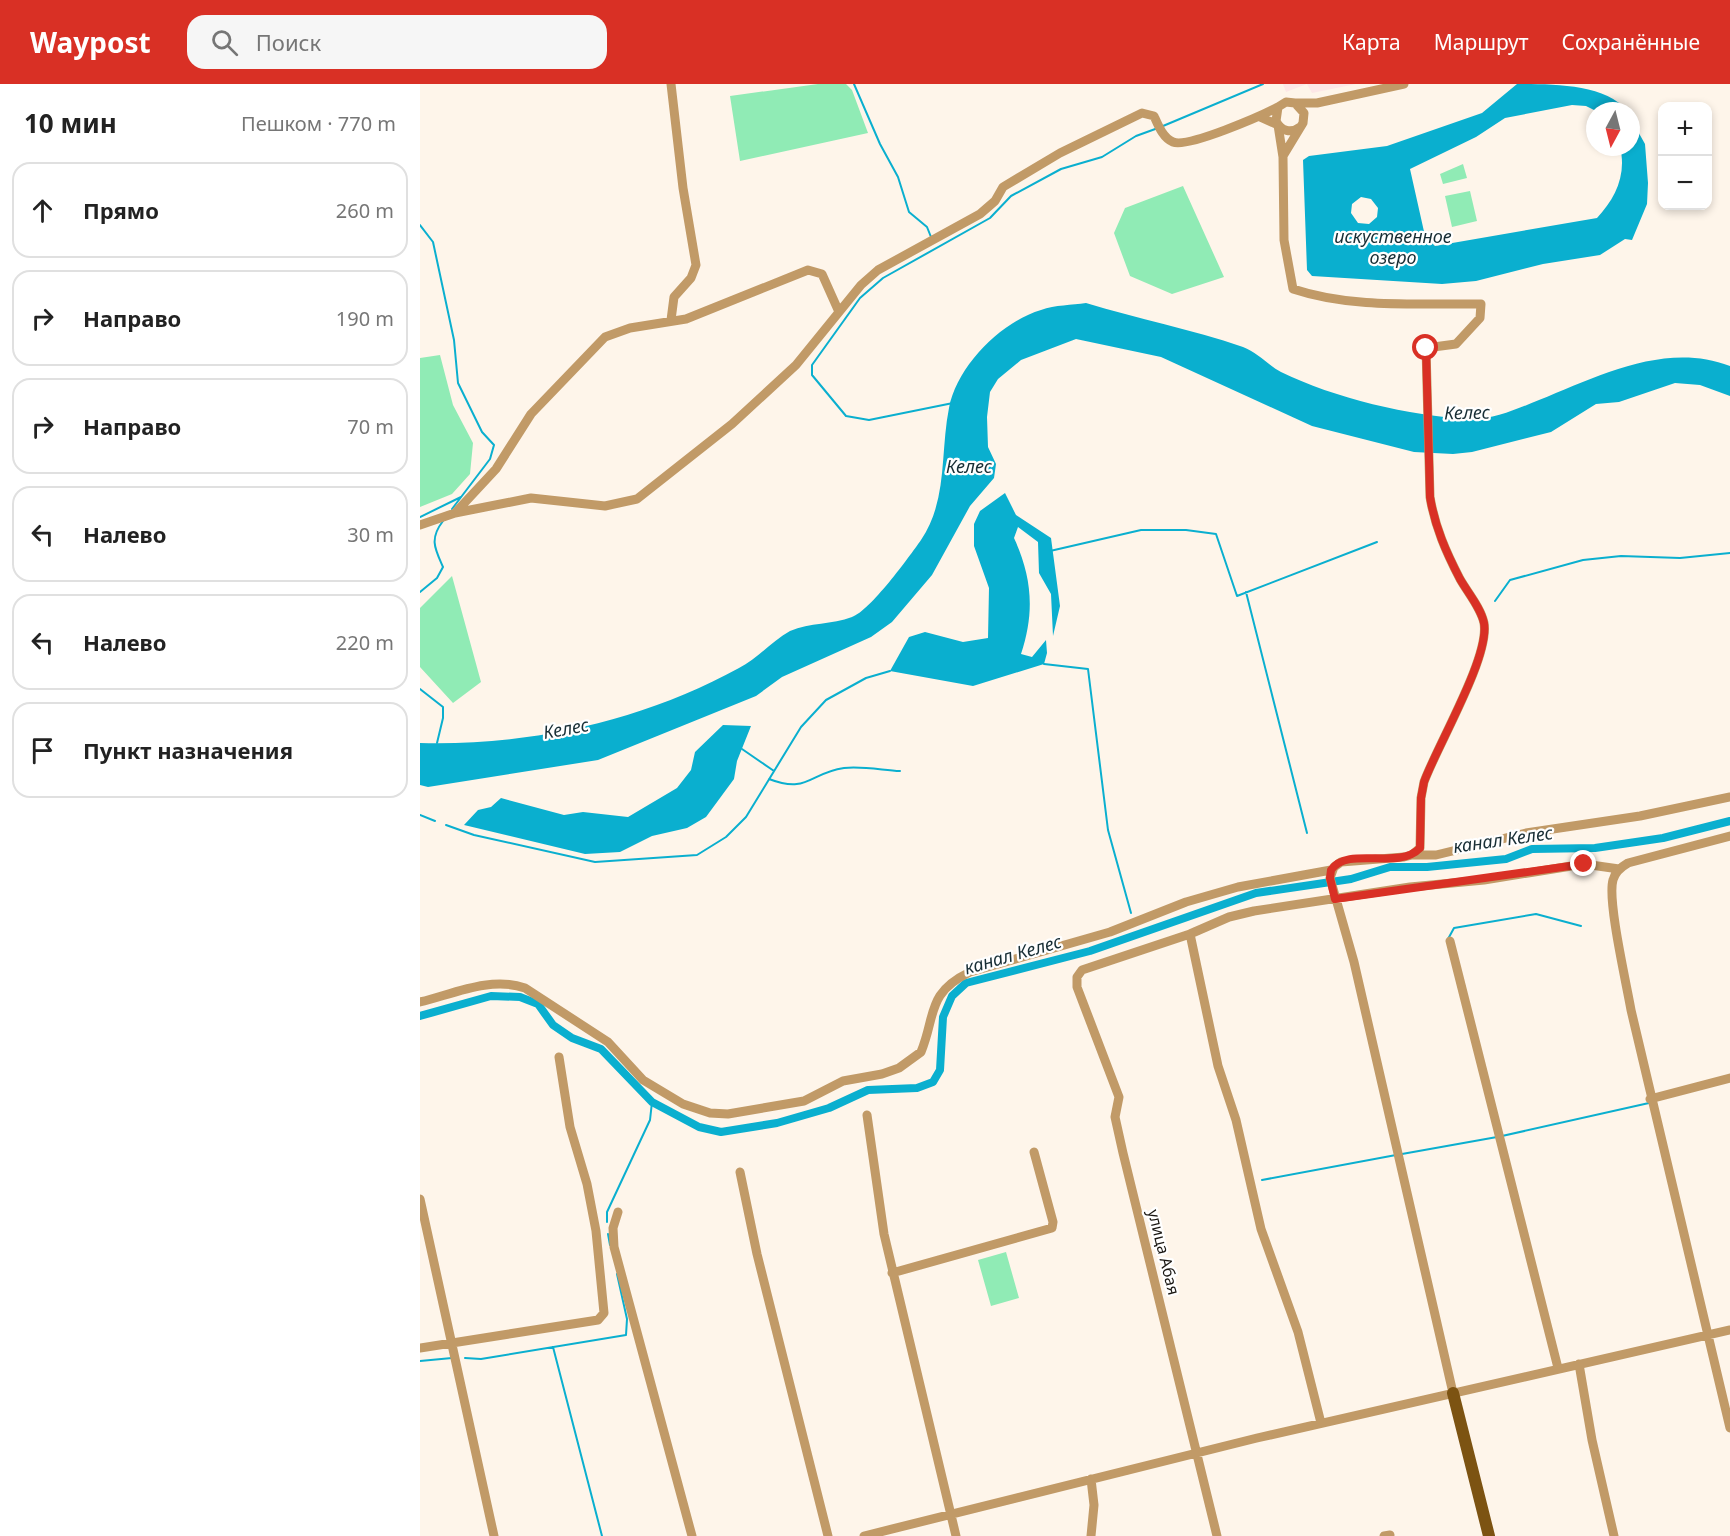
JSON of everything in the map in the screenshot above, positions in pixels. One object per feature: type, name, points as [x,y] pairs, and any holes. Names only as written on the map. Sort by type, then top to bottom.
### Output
[{"type":"main road","points":[[1453,1392],[1489,1536]]},
{"type":"street","points":[[671,320],[674,297],[691,278],[696,265],[683,188],[672,84]]},
{"type":"street","points":[[420,525],[455,513],[531,498],[605,506],[637,499],[740,417],[796,365],[861,285],[878,270],[980,214],[995,201],[1003,187],[1060,153],[1142,113],[1154,116],[1165,137],[1173,142],[1186,143],[1260,117],[1286,102],[1317,103],[1404,84]]},
{"type":"street","points":[[1295,103],[1304,113],[1302,125]]},
{"type":"street","points":[[1283,157],[1317,103]]},
{"type":"street","points":[[1278,108],[1275,116],[1283,157],[1284,240],[1293,289],[1336,299],[1482,304],[1480,318],[1456,344],[1426,348],[1430,497],[1439,538],[1481,615],[1484,629],[1482,644],[1467,689],[1424,782],[1420,808],[1421,844],[1412,855]]},
{"type":"street","points":[[1260,117],[1286,131],[1302,125]]},
{"type":"street","points":[[455,513],[496,469],[531,414],[590,350],[605,337],[630,328],[671,320],[686,320],[808,270],[822,274],[839,312]]},
{"type":"street","points":[[1453,1392],[1354,962],[1333,895],[1331,874],[1336,864],[1349,860],[1436,855],[1526,833],[1640,816],[1730,797]]},
{"type":"street","points":[[1730,836],[1628,863],[1619,869],[1612,885],[1619,946],[1651,1103],[1710,1334],[1730,1428]]},
{"type":"street","points":[[1321,1424],[1298,1332],[1261,1229],[1236,1120],[1218,1066],[1190,934],[1229,917],[1333,895],[1584,864],[1619,869]]},
{"type":"street","points":[[420,1002],[491,985],[511,983],[525,988],[609,1042],[643,1080],[669,1097],[697,1110],[728,1114],[804,1101],[843,1081],[882,1074],[899,1068],[921,1052],[933,1008],[938,999],[955,980],[970,972],[1110,932],[1186,902],[1238,886],[1331,874]]},
{"type":"street","name":"улица Абая","points":[[1190,934],[1082,970],[1076,980],[1119,1097],[1115,1117],[1217,1536]]},
{"type":"street","points":[[1450,942],[1482,1072],[1502,1137],[1558,1368]]},
{"type":"street","points":[[420,1348],[601,1317],[604,1296],[596,1231],[587,1184],[570,1127],[559,1057]]},
{"type":"street","points":[[1651,1103],[1730,1078]]},
{"type":"street","points":[[867,1115],[879,1205],[892,1273],[956,1536]]},
{"type":"street","points":[[892,1273],[1052,1228],[1053,1222],[1034,1152]]},
{"type":"street","points":[[740,1172],[762,1276],[828,1536]]},
{"type":"street","points":[[420,1199],[454,1342],[471,1437],[494,1536]]},
{"type":"street","points":[[618,1212],[613,1228],[614,1247],[692,1536]]},
{"type":"street","points":[[596,1231],[613,1228]]},
{"type":"street","points":[[864,1536],[1197,1452],[1730,1330]]},
{"type":"street","points":[[1579,1364],[1592,1440],[1614,1536]]},
{"type":"street","points":[[1091,1479],[1094,1505],[1091,1536]]},
{"type":"shaded area","points":[[1283,84],[1307,84],[1286,92]]},
{"type":"shaded area","points":[[1307,84],[1356,84],[1312,93]]},
{"type":"green space","points":[[818,84],[846,84],[852,90],[868,133],[740,161],[730,96]]},
{"type":"green space","points":[[1463,164],[1467,178],[1443,184],[1440,174]]},
{"type":"green space","points":[[1183,186],[1224,277],[1172,294],[1130,276],[1114,233],[1125,208]]},
{"type":"green space","points":[[1470,191],[1477,221],[1452,227],[1445,196]]},
{"type":"green space","points":[[440,355],[453,405],[473,443],[470,474],[452,494],[420,507],[420,358]]},
{"type":"green space","points":[[452,576],[481,682],[453,703],[420,667],[420,608]]},
{"type":"green space","points":[[1006,1252],[1019,1298],[991,1306],[978,1260]]},
{"type":"water","name":"искуственное озеро","points":[[1517,84],[1578,87],[1606,95],[1618,102],[1586,102],[1586,106],[1572,105],[1505,118],[1476,137],[1410,169],[1425,236],[1435,246],[1597,218],[1609,203],[1618,186],[1621,177],[1622,156],[1640,156],[1640,135],[1645,144],[1647,204],[1632,240],[1625,239],[1600,255],[1543,264],[1476,281],[1442,284],[1312,276],[1307,270],[1303,160],[1309,156],[1387,146],[1482,113]],"holes":[[[1361,197],[1371,199],[1378,208],[1377,217],[1369,224],[1358,223],[1351,213],[1352,204]]]},
{"type":"water","name":"Келес","points":[[1086,303],[1243,347],[1281,372],[1348,398],[1422,414],[1469,419],[1496,416],[1608,372],[1657,359],[1681,357],[1706,359],[1730,366],[1730,396],[1700,385],[1675,383],[1619,402],[1596,404],[1551,432],[1472,452],[1453,454],[1414,452],[1312,426],[1161,357],[1076,339],[1021,360],[998,379],[990,392],[987,417],[988,447],[996,464],[994,478],[970,506],[932,575],[892,622],[871,637],[782,677],[756,696],[598,760],[428,787],[420,785],[420,743],[461,743],[544,735],[625,716],[702,687],[739,668],[790,631],[805,626],[844,620],[860,613],[899,570],[930,525],[936,509],[942,476],[949,408],[961,377],[971,362],[996,335],[1026,316],[1052,307]]},
{"type":"water","points":[[1005,493],[1016,515],[1051,538],[1060,606],[1053,636],[1051,594],[1039,573],[1038,542],[1018,527],[1014,538],[1025,567],[1030,595],[1028,624],[1021,654],[1032,657],[1046,640],[1047,653],[1044,664],[973,686],[890,671],[909,637],[925,632],[963,642],[988,638],[989,588],[974,546],[974,524],[980,511]]},
{"type":"water","points":[[723,725],[751,726],[737,761],[734,779],[706,817],[687,828],[652,836],[620,852],[585,854],[464,825],[478,810],[491,807],[501,798],[564,815],[583,812],[628,817],[677,788],[691,770],[695,752]]},
{"type":"waterway","points":[[854,84],[880,144],[898,177],[909,212],[927,227],[931,237]]},
{"type":"waterway","points":[[1163,126],[1263,84]]},
{"type":"waterway","points":[[953,403],[869,420],[846,416],[812,375],[812,365],[860,298],[883,278],[990,218],[1011,196],[1061,169],[1102,157],[1136,136],[1158,128]]},
{"type":"waterway","points":[[420,225],[433,242],[454,340],[458,383],[482,432],[494,445],[490,459],[452,509]]},
{"type":"waterway","points":[[420,517],[461,497]]},
{"type":"waterway","points":[[420,592],[437,578],[443,567],[435,544],[436,533],[443,521]]},
{"type":"waterway","points":[[1050,551],[1141,530],[1186,530],[1216,534],[1237,596],[1377,542]]},
{"type":"waterway","points":[[1495,601],[1510,580],[1583,560],[1621,556],[1680,558],[1730,553]]},
{"type":"waterway","points":[[1246,592],[1307,833]]},
{"type":"waterway","points":[[1044,664],[1088,669],[1108,830],[1131,913]]},
{"type":"waterway","points":[[446,825],[474,835],[595,862],[697,855],[726,837],[746,817],[801,727],[826,700],[866,678],[890,671]]},
{"type":"waterway","points":[[420,689],[443,707],[443,718],[437,743]]},
{"type":"waterway","points":[[742,749],[774,771]]},
{"type":"waterway","points":[[769,779],[782,783],[801,783],[844,768],[900,771]]},
{"type":"waterway","points":[[420,815],[435,821]]},
{"type":"waterway","name":"канал Келес","points":[[420,1016],[491,996],[520,997],[538,1004],[553,1025],[572,1038],[601,1049],[652,1102],[699,1127],[721,1132],[777,1123],[829,1108],[868,1090],[917,1088],[933,1082],[940,1070],[943,1017],[952,996],[966,983],[1090,951],[1256,893],[1351,879],[1390,867],[1427,867],[1506,859],[1532,849],[1595,848],[1663,838],[1730,821]]},
{"type":"waterway","points":[[1448,939],[1454,928],[1536,914],[1581,926]]},
{"type":"waterway","points":[[607,1222],[607,1212],[650,1120],[652,1102]]},
{"type":"waterway","points":[[1502,1136],[1649,1103]]},
{"type":"waterway","points":[[1402,1154],[1497,1137]]},
{"type":"waterway","points":[[1262,1180],[1396,1155]]},
{"type":"waterway","points":[[608,1234],[610,1245]]},
{"type":"waterway","points":[[465,1358],[481,1359],[626,1335],[627,1319],[617,1274]]},
{"type":"waterway","points":[[553,1347],[602,1536]]},
{"type":"waterway","points":[[420,1361],[452,1358]]},
{"type":"route","points":[[1426,348],[1426,404],[1433,518],[1439,538],[1481,615],[1484,622],[1484,635],[1467,689],[1424,782],[1420,808],[1422,837],[1420,848],[1408,856],[1349,860],[1336,864],[1331,870],[1332,891],[1335,899],[1410,887],[1484,880],[1531,870],[1584,864]]}]
